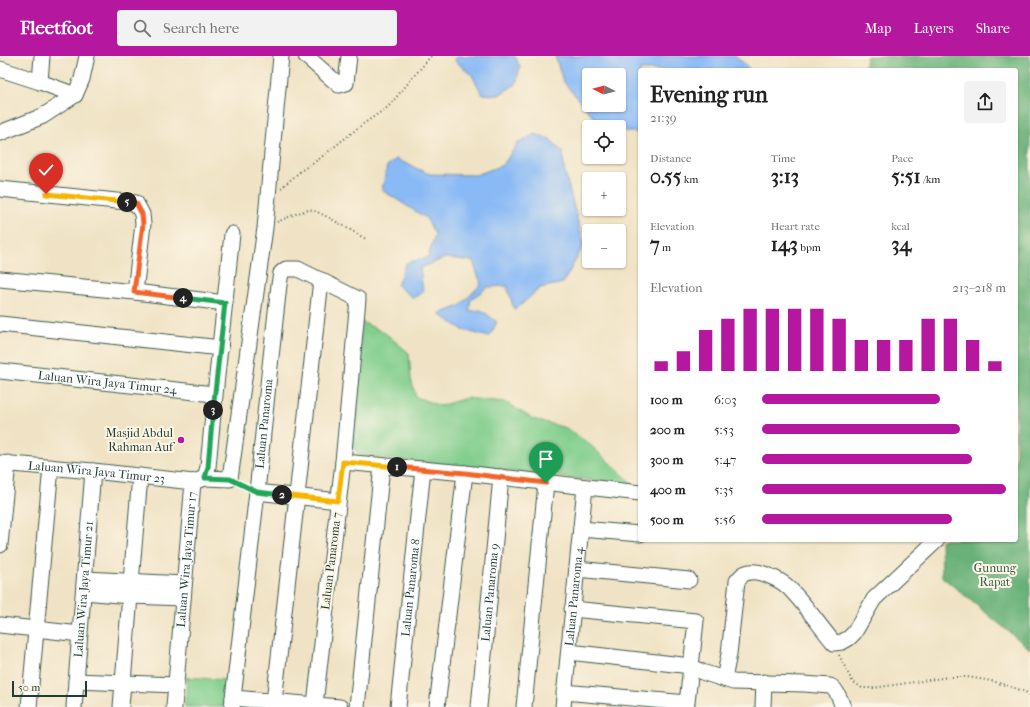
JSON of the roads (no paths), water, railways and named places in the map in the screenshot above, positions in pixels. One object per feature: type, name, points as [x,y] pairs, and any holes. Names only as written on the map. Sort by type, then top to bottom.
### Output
[{"type":"street","points":[[40,82],[42,56]]},
{"type":"street","points":[[0,133],[43,116],[75,95],[82,79],[88,56]]},
{"type":"street","name":"Laluan Wira Jaya Timur 23","points":[[4,463],[140,476],[199,480],[230,479],[265,228],[281,56]]},
{"type":"street","points":[[306,56],[339,84],[346,83],[349,56]]},
{"type":"street","points":[[0,69],[75,95]]},
{"type":"street","points":[[0,190],[136,203],[142,214],[143,224],[134,292]]},
{"type":"street","name":"Laluan Wira Jaya Timur 17","points":[[174,707],[184,591],[199,480],[208,467],[214,394],[221,348],[232,234]]},
{"type":"street","name":"Laluan Panaroma","points":[[232,703],[281,273],[286,269],[298,269],[358,299]]},
{"type":"street","points":[[0,279],[134,292],[225,303]]},
{"type":"street","points":[[274,702],[321,280]]},
{"type":"street","name":"Laluan Panaroma 7","points":[[315,704],[343,462],[358,299]]},
{"type":"street","points":[[0,324],[221,348]]},
{"type":"street","name":"Laluan Wira Jaya Timur 24","points":[[0,371],[214,394]]},
{"type":"street","points":[[343,462],[465,473],[638,493]]},
{"type":"street","points":[[0,545],[4,463]]},
{"type":"street","points":[[357,707],[382,466]]},
{"type":"street","points":[[29,707],[51,467]]},
{"type":"street","name":"Laluan Panaroma 8","points":[[398,707],[423,469]]},
{"type":"street","name":"Laluan Wira Jaya Timur 21","points":[[74,707],[93,471]]},
{"type":"street","points":[[438,707],[465,473]]},
{"type":"street","points":[[121,707],[140,476]]},
{"type":"street","name":"Laluan Panaroma 9","points":[[479,707],[501,477]]},
{"type":"street","points":[[524,707],[546,483]]},
{"type":"street","name":"Laluan Panaroma 4","points":[[563,707],[585,487]]},
{"type":"street","points":[[257,492],[338,501]]},
{"type":"street","points":[[581,529],[638,534]]},
{"type":"street","points":[[724,679],[729,654],[737,581],[742,575],[752,571],[778,579],[788,587],[834,643],[842,642],[854,633],[874,598],[935,542]]},
{"type":"street","points":[[577,569],[689,580]]},
{"type":"street","points":[[84,585],[130,589],[184,591]]},
{"type":"street","points":[[564,692],[687,703],[696,621],[572,609]]},
{"type":"street","points":[[0,624],[36,630],[80,634]]},
{"type":"street","points":[[569,652],[691,666],[702,672],[733,682],[764,682],[833,686],[843,707]]},
{"type":"street","points":[[76,681],[176,686]]},
{"type":"street","points":[[763,707],[764,682]]},
{"type":"street","points":[[232,703],[274,702],[340,707]]},
{"type":"water","points":[[456,56],[515,56],[520,67],[516,84],[499,95],[482,94],[472,75],[455,61]]},
{"type":"water","points":[[555,56],[735,56],[748,68],[638,68],[638,132],[626,131],[626,120],[600,120],[593,117],[589,112],[626,112],[626,68],[582,68],[582,104],[563,81]]},
{"type":"water","points":[[535,134],[550,139],[563,152],[564,169],[582,237],[582,249],[563,283],[540,288],[514,309],[507,286],[488,287],[471,299],[469,311],[481,310],[497,322],[489,337],[463,330],[439,314],[460,306],[481,284],[473,261],[445,258],[420,268],[423,292],[413,298],[397,285],[406,263],[428,257],[435,234],[426,218],[382,190],[387,166],[396,159],[429,174],[476,175],[503,165],[517,144]]},
{"type":"place","name":"Masjid Abdul Rahman Auf","points":[[181,440]]},
{"type":"park label","name":"Gunung Rapat","points":[[995,575]]}]
